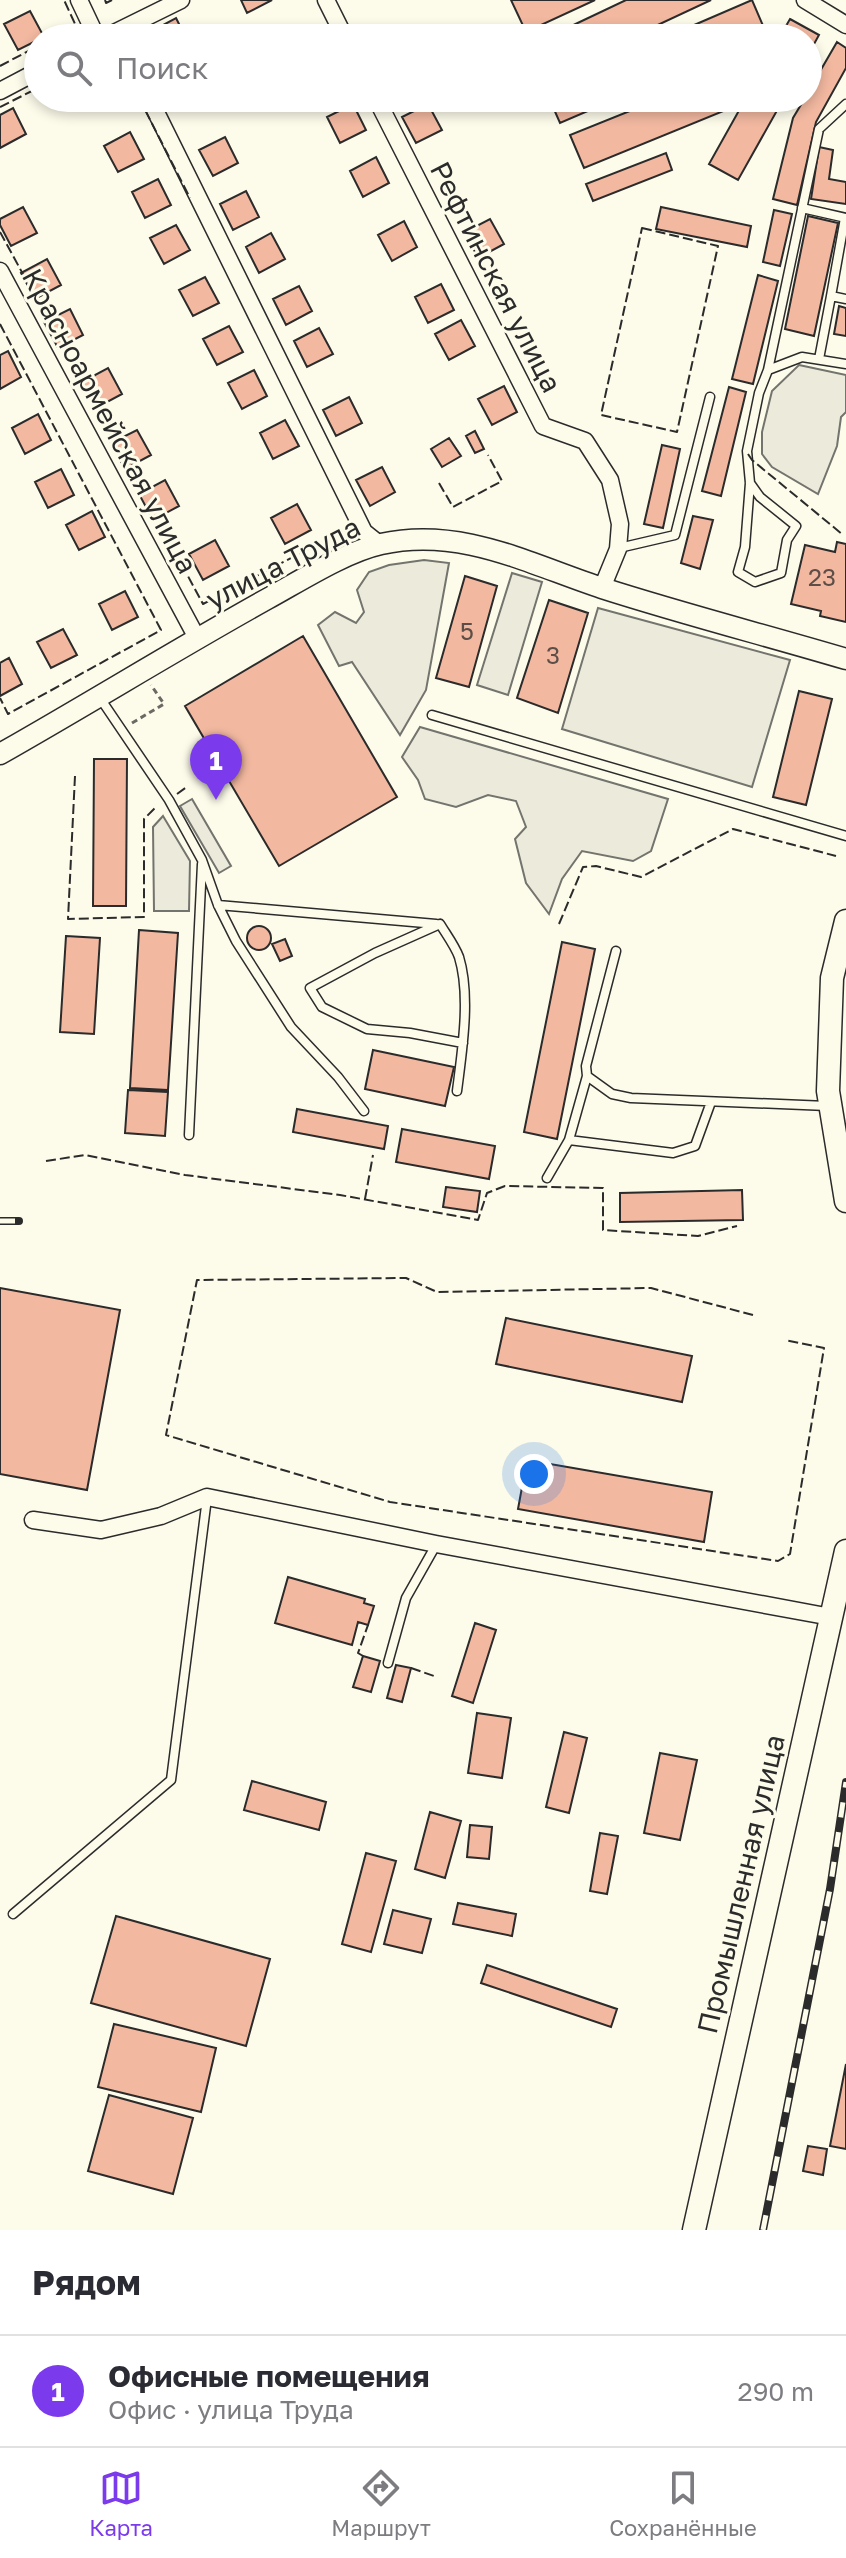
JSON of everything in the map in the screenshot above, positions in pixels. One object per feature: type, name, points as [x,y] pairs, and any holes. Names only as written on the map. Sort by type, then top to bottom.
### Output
[{"type":"main road","points":[[846,921],[832,978],[828,1091],[846,1201]]},
{"type":"main road","name":"Промышленная улица","points":[[694,2230],[846,1551]]},
{"type":"street","points":[[79,0],[90,24]]},
{"type":"street","points":[[136,24],[181,0]]},
{"type":"street","points":[[326,0],[338,24]]},
{"type":"street","points":[[805,0],[846,25]]},
{"type":"street","points":[[0,91],[24,78]]},
{"type":"street","points":[[156,112],[364,532],[379,544]]},
{"type":"street","name":"Рефтинская улица","points":[[383,112],[543,426],[585,441],[610,480],[620,524],[618,549],[602,588]]},
{"type":"street","name":"Красноармейская улица","points":[[0,271],[197,638]]},
{"type":"street","name":"улица Труда","points":[[0,753],[325,567],[379,544],[421,539],[465,542],[502,551],[602,588],[846,659]]},
{"type":"street","points":[[33,1520],[101,1530],[161,1516],[207,1497],[436,1544],[831,1617]]},
{"type":"lane","points":[[750,483],[760,497],[796,526],[787,540],[781,573],[755,582],[738,572],[745,547],[750,483],[747,451],[759,393],[768,370],[819,129],[846,104]]},
{"type":"lane","points":[[802,208],[846,218],[819,359]]},
{"type":"lane","points":[[831,296],[846,299]]},
{"type":"lane","points":[[768,370],[802,357],[846,364]]},
{"type":"lane","points":[[618,549],[675,535],[710,397]]},
{"type":"lane","points":[[99,697],[169,800],[202,860],[218,905],[236,941],[291,1027],[338,1077],[364,1111]]},
{"type":"lane","points":[[432,715],[846,836]]},
{"type":"lane","points":[[189,1135],[202,860]]},
{"type":"lane","points":[[218,905],[440,924]]},
{"type":"lane","points":[[440,924],[459,956],[463,987],[463,1043],[457,1091]]},
{"type":"lane","points":[[440,924],[375,953],[310,988],[322,1007],[367,1029],[463,1043]]},
{"type":"lane","points":[[547,1178],[569,1140],[616,951]]},
{"type":"lane","points":[[587,1076],[612,1094],[711,1102],[830,1106]]},
{"type":"lane","points":[[569,1140],[673,1153],[695,1146],[711,1102]]},
{"type":"lane","points":[[13,1914],[171,1780],[207,1497]]},
{"type":"lane","points":[[388,1663],[406,1598],[436,1544]]},
{"type":"path","points":[[126,726],[164,704],[154,689]]},
{"type":"shaded area","points":[[799,365],[846,375],[846,412],[841,417],[837,446],[818,494],[772,467],[762,454],[762,432],[772,391]]},
{"type":"shaded area","points":[[424,560],[449,563],[426,690],[400,735],[352,662],[339,666],[318,625],[335,612],[356,623],[364,612],[357,590],[369,572],[389,565]]},
{"type":"shaded area","points":[[512,573],[542,582],[508,695],[477,685]]},
{"type":"shaded area","points":[[598,608],[790,660],[752,787],[562,729]]},
{"type":"shaded area","points":[[420,727],[668,799],[651,851],[633,861],[582,851],[562,879],[549,914],[526,883],[515,839],[526,827],[516,801],[488,795],[456,807],[425,799],[418,780],[402,757]]},
{"type":"shaded area","points":[[192,799],[231,866],[219,873],[180,806]]},
{"type":"shaded area","points":[[163,816],[190,861],[189,911],[154,911],[153,827]]},
{"type":"building","points":[[241,0],[272,0],[247,13]]},
{"type":"building","points":[[511,0],[595,0],[543,24],[522,24]]},
{"type":"building","points":[[626,0],[711,0],[660,24],[575,24]]},
{"type":"building","points":[[752,0],[762,24],[696,24]]},
{"type":"building","points":[[30,11],[37,24],[24,24],[24,47],[18,50],[4,24]]},
{"type":"building","points":[[176,18],[179,24],[165,24]]},
{"type":"building","points":[[837,42],[846,48],[846,68],[822,111],[822,68]]},
{"type":"building","points":[[13,108],[26,134],[0,148],[0,115]]},
{"type":"building","points":[[337,112],[357,112],[366,130],[340,143],[327,117]]},
{"type":"building","points":[[412,112],[432,112],[442,130],[416,143],[402,117]]},
{"type":"building","points":[[555,112],[586,112],[560,123]]},
{"type":"building","points":[[627,112],[721,112],[584,168],[570,135]]},
{"type":"building","points":[[738,112],[776,112],[738,180],[709,164]]},
{"type":"building","points":[[797,112],[822,112],[816,122],[797,205],[773,199]]},
{"type":"building","points":[[130,132],[144,159],[118,172],[104,146]]},
{"type":"building","points":[[225,137],[238,163],[213,176],[199,150]]},
{"type":"building","points":[[819,147],[833,150],[829,179],[846,182],[846,204],[811,199]]},
{"type":"building","points":[[666,153],[672,170],[593,201],[586,184]]},
{"type":"building","points":[[376,157],[389,183],[363,197],[350,171]]},
{"type":"building","points":[[158,179],[171,205],[145,218],[132,192]]},
{"type":"building","points":[[246,191],[259,217],[233,230],[220,204]]},
{"type":"building","points":[[23,207],[37,233],[11,246],[0,219]]},
{"type":"building","points":[[661,207],[751,226],[747,247],[656,229]]},
{"type":"building","points":[[774,210],[792,214],[780,266],[763,262]]},
{"type":"building","points":[[808,216],[838,223],[814,336],[785,329]]},
{"type":"building","points":[[490,219],[504,244],[478,258],[465,232]]},
{"type":"building","points":[[404,221],[417,247],[392,261],[378,235]]},
{"type":"building","points":[[176,225],[190,250],[164,264],[150,238]]},
{"type":"building","points":[[271,233],[285,259],[259,273],[246,247]]},
{"type":"building","points":[[47,259],[61,285],[35,299],[21,273]]},
{"type":"building","points":[[758,275],[778,281],[753,384],[732,379]]},
{"type":"building","points":[[205,277],[219,303],[193,316],[179,290]]},
{"type":"building","points":[[441,284],[454,310],[428,323],[415,297]]},
{"type":"building","points":[[299,286],[312,311],[286,325],[273,299]]},
{"type":"building","points":[[839,306],[846,308],[846,336],[834,334]]},
{"type":"building","points":[[70,309],[83,335],[58,348],[44,322]]},
{"type":"building","points":[[461,320],[475,346],[449,360],[435,334]]},
{"type":"building","points":[[229,326],[243,352],[217,365],[203,339]]},
{"type":"building","points":[[319,328],[333,354],[307,367],[294,341]]},
{"type":"building","points":[[8,351],[21,377],[0,389],[0,355]]},
{"type":"building","points":[[108,368],[122,394],[96,408],[82,382]]},
{"type":"building","points":[[254,370],[267,396],[242,409],[228,383]]},
{"type":"building","points":[[504,386],[517,412],[492,425],[478,399]]},
{"type":"building","points":[[729,387],[746,392],[721,496],[702,491]]},
{"type":"building","points":[[349,397],[362,423],[336,436],[323,410]]},
{"type":"building","points":[[38,414],[51,440],[25,454],[12,428]]},
{"type":"building","points":[[285,420],[299,446],[273,459],[260,433]]},
{"type":"building","points":[[137,430],[151,455],[125,469],[111,443]]},
{"type":"building","points":[[475,431],[484,449],[475,453],[466,436]]},
{"type":"building","points":[[449,438],[461,456],[442,467],[431,449]]},
{"type":"building","points":[[662,445],[680,449],[663,528],[644,524]]},
{"type":"building","points":[[382,467],[395,492],[370,506],[356,480]]},
{"type":"building","points":[[61,469],[74,495],[48,508],[35,482]]},
{"type":"building","points":[[165,480],[179,506],[153,520],[139,494]]},
{"type":"building","points":[[297,504],[311,530],[285,544],[271,518]]},
{"type":"building","points":[[92,511],[105,537],[79,550],[66,525]]},
{"type":"building","points":[[693,516],[713,520],[700,569],[681,563]]},
{"type":"building","points":[[215,540],[229,566],[203,580],[189,554]]},
{"type":"building","points":[[837,542],[846,544],[846,622],[820,616],[821,611],[791,604],[805,545],[835,552]]},
{"type":"building","points":[[465,576],[497,586],[469,687],[436,678]]},
{"type":"building","points":[[125,591],[138,617],[112,630],[99,604]]},
{"type":"building","points":[[549,600],[588,613],[558,713],[517,698]]},
{"type":"building","points":[[63,629],[77,655],[51,668],[37,642]]},
{"type":"building","points":[[303,636],[397,797],[279,866],[185,706]]},
{"type":"building","points":[[9,658],[22,684],[0,696],[0,663]]},
{"type":"building","points":[[799,691],[832,699],[806,805],[773,797]]},
{"type":"building","points":[[94,759],[127,759],[126,906],[93,906]]},
{"type":"building","points":[[259,926],[267,930],[271,938],[267,946],[259,950],[251,946],[247,938],[251,930]]},
{"type":"building","points":[[139,930],[178,933],[168,1090],[130,1088]]},
{"type":"building","points":[[66,936],[100,938],[94,1034],[60,1032]]},
{"type":"building","points":[[285,939],[292,956],[280,961],[272,944]]},
{"type":"building","points":[[562,942],[595,949],[557,1139],[524,1132]]},
{"type":"building","points":[[373,1050],[454,1067],[445,1106],[365,1089]]},
{"type":"building","points":[[128,1090],[168,1092],[165,1136],[125,1133]]},
{"type":"building","points":[[297,1109],[388,1126],[384,1149],[293,1132]]},
{"type":"building","points":[[402,1129],[495,1146],[489,1179],[396,1162]]},
{"type":"building","points":[[446,1187],[480,1191],[477,1212],[443,1207]]},
{"type":"building","points":[[742,1190],[743,1220],[620,1222],[620,1193]]},
{"type":"building","points":[[0,1288],[120,1310],[87,1490],[0,1474]]},
{"type":"building","points":[[506,1318],[692,1356],[682,1402],[496,1364]]},
{"type":"building","points":[[527,1460],[712,1492],[704,1542],[518,1509]]},
{"type":"building","points":[[288,1577],[365,1599],[364,1603],[374,1606],[368,1625],[358,1622],[352,1645],[275,1623]]},
{"type":"building","points":[[475,1623],[496,1630],[473,1703],[452,1696]]},
{"type":"building","points":[[363,1656],[380,1661],[371,1692],[353,1687]]},
{"type":"building","points":[[396,1665],[411,1668],[402,1702],[387,1698]]},
{"type":"building","points":[[477,1713],[511,1718],[502,1778],[468,1773]]},
{"type":"building","points":[[564,1732],[587,1738],[569,1813],[546,1807]]},
{"type":"building","points":[[660,1753],[697,1760],[680,1840],[644,1833]]},
{"type":"building","points":[[252,1781],[326,1802],[319,1830],[244,1810]]},
{"type":"building","points":[[430,1812],[461,1821],[445,1878],[415,1869]]},
{"type":"building","points":[[470,1825],[492,1827],[489,1859],[467,1857]]},
{"type":"building","points":[[600,1833],[618,1836],[607,1894],[590,1891]]},
{"type":"building","points":[[366,1853],[396,1861],[371,1952],[342,1944]]},
{"type":"building","points":[[458,1903],[516,1914],[512,1936],[453,1924]]},
{"type":"building","points":[[393,1910],[431,1919],[422,1953],[384,1944]]},
{"type":"building","points":[[116,1916],[270,1959],[246,2046],[91,2003]]},
{"type":"building","points":[[487,1965],[617,2009],[611,2027],[481,1983]]},
{"type":"building","points":[[114,2024],[216,2048],[201,2112],[98,2087]]},
{"type":"building","points":[[846,2064],[846,2149],[830,2146]]},
{"type":"building","points":[[109,2095],[193,2118],[173,2194],[88,2171]]},
{"type":"building","points":[[808,2146],[827,2149],[823,2175],[803,2171]]},
{"type":"railway","points":[[0,1221],[19,1221]]},
{"type":"railway","points":[[763,2230],[830,1889],[846,1782]]},
{"type":"fence","points":[[64,0],[75,24]]},
{"type":"fence","points":[[105,0],[106,3],[112,0]]},
{"type":"fence","points":[[0,66],[24,53]]},
{"type":"fence","points":[[0,107],[24,95]]},
{"type":"fence","points":[[146,112],[190,198]]},
{"type":"fence","points":[[642,228],[718,246],[677,432],[601,415],[642,228]]},
{"type":"fence","points":[[0,232],[24,276]]},
{"type":"fence","points":[[34,294],[51,325]]},
{"type":"fence","points":[[0,324],[161,630],[8,714],[0,698]]},
{"type":"fence","points":[[61,343],[84,385]]},
{"type":"fence","points":[[95,406],[116,444]]},
{"type":"fence","points":[[748,454],[842,534]]},
{"type":"fence","points":[[439,483],[453,507],[502,481],[488,455]]},
{"type":"fence","points":[[126,462],[145,497]]},
{"type":"fence","points":[[155,515],[203,604],[355,522]]},
{"type":"fence","points":[[75,776],[68,919],[144,917],[144,819],[157,806]]},
{"type":"fence","points":[[177,794],[188,786]]},
{"type":"fence","points":[[559,924],[583,867],[596,866],[641,877],[733,829],[836,856]]},
{"type":"fence","points":[[46,1161],[85,1155],[185,1175],[340,1195],[478,1220],[487,1193],[505,1186],[603,1188],[603,1230],[698,1236],[737,1226]]},
{"type":"fence","points":[[365,1199],[373,1155]]},
{"type":"fence","points":[[753,1315],[651,1288],[437,1292],[406,1278],[197,1280],[166,1435],[390,1502],[778,1561],[790,1554],[824,1348],[785,1340]]},
{"type":"fence","points":[[363,1656],[358,1653],[368,1625]]},
{"type":"fence","points":[[411,1668],[437,1677]]},
{"type":"place","name":"Офисные помещения","points":[[216,800]]}]
